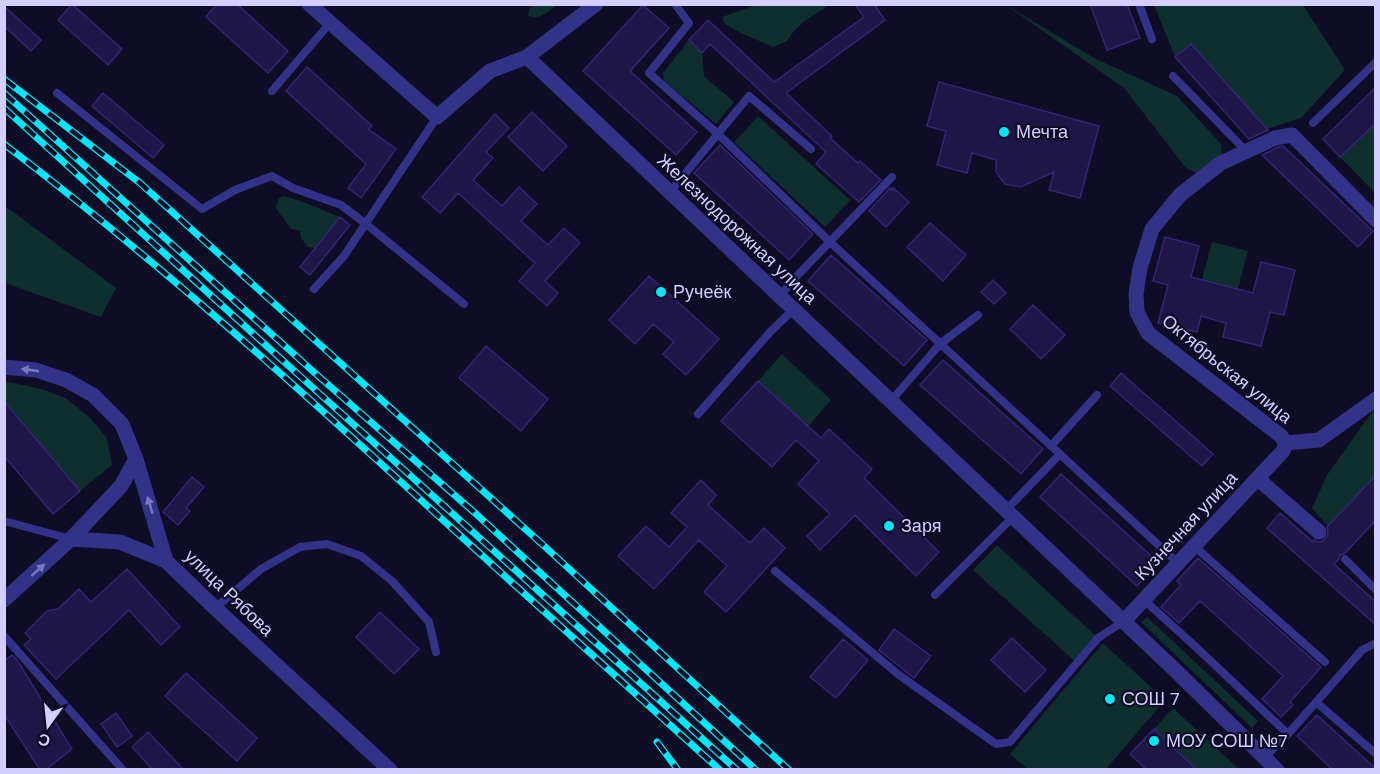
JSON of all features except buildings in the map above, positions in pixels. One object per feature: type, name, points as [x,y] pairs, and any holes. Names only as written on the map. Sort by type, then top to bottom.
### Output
[{"type":"street","points":[[309,4],[437,117],[490,71],[527,57],[596,4]]},
{"type":"street","name":"Железнодорожная улица","points":[[527,57],[1124,621],[1277,770]]},
{"type":"street","name":"Октябрьская улица","points":[[1376,220],[1292,135],[1275,138],[1221,163],[1180,195],[1152,229],[1140,268],[1136,294],[1137,312],[1148,333],[1281,436],[1286,443],[1319,440],[1376,399]]},
{"type":"street","name":"улица Рябова","points":[[4,367],[36,370],[66,380],[93,395],[122,424],[136,459],[166,561],[390,770]]},
{"type":"street","name":"Кузнечная улица","points":[[1144,600],[1283,451],[1286,443]]},
{"type":"street","points":[[4,600],[72,539],[121,486],[136,459]]},
{"type":"street","name":"Кузнечная улица","points":[[1258,478],[1319,532]]},
{"type":"street","points":[[72,539],[120,542],[166,561]]},
{"type":"street","points":[[1124,621],[1144,600]]},
{"type":"lane","points":[[675,4],[689,23],[649,73],[718,134],[830,242],[1178,563]]},
{"type":"lane","points":[[1139,4],[1152,39]]},
{"type":"lane","points":[[272,91],[330,23]]},
{"type":"lane","points":[[1313,123],[1376,62]]},
{"type":"lane","points":[[1173,76],[1246,151]]},
{"type":"lane","points":[[57,93],[202,209],[235,190],[272,176],[293,188],[341,205],[464,304]]},
{"type":"lane","points":[[670,192],[749,96],[811,149]]},
{"type":"lane","points":[[314,289],[344,256],[437,117]]},
{"type":"lane","points":[[780,296],[892,177]]},
{"type":"lane","points":[[698,414],[771,331],[794,309]]},
{"type":"lane","points":[[891,401],[940,344],[978,315]]},
{"type":"lane","points":[[1051,446],[1097,395]]},
{"type":"lane","points":[[935,595],[1010,514],[1060,454]]},
{"type":"lane","points":[[4,521],[72,539]]},
{"type":"lane","points":[[215,608],[261,569],[290,552],[300,547],[327,544],[362,556],[392,581],[429,622],[435,652]]},
{"type":"lane","points":[[1194,546],[1324,662]]},
{"type":"lane","points":[[1345,559],[1376,590]]},
{"type":"lane","points":[[774,571],[899,675],[996,744],[1010,742],[1098,638],[1124,621]]},
{"type":"lane","points":[[1144,600],[1288,734]]},
{"type":"lane","points":[[4,636],[123,770]]},
{"type":"lane","points":[[1264,758],[1362,650],[1376,643]]},
{"type":"lane","points":[[1316,702],[1376,754]]},
{"type":"green space","points":[[535,4],[558,5],[540,16],[532,17],[528,15],[530,8]]},
{"type":"green space","points":[[757,5],[827,5],[806,20],[787,41],[773,47],[725,24],[722,17]]},
{"type":"green space","points":[[1006,5],[1094,58],[1177,96],[1221,144],[1222,155],[1197,173],[1186,168],[1124,88]]},
{"type":"green space","points":[[1154,5],[1303,5],[1345,70],[1301,118],[1267,129],[1191,44],[1175,57]]},
{"type":"green space","points":[[689,40],[702,53],[704,76],[734,102],[716,124],[664,81],[663,73]]},
{"type":"green space","points":[[758,116],[850,200],[825,227],[734,142]]},
{"type":"green space","points":[[1375,123],[1375,193],[1340,157]]},
{"type":"green space","points":[[283,196],[340,217],[315,248],[308,247],[301,238],[300,230],[291,229],[276,208],[279,198]]},
{"type":"green space","points":[[5,206],[116,288],[101,317],[5,283]]},
{"type":"green space","points":[[1212,242],[1248,251],[1238,289],[1202,280]]},
{"type":"green space","points":[[782,354],[831,400],[808,427],[758,381]]},
{"type":"green space","points":[[5,382],[42,389],[67,399],[90,418],[107,438],[112,465],[80,491],[5,401]]},
{"type":"green space","points":[[1375,408],[1375,475],[1328,526],[1312,508],[1327,475]]},
{"type":"green space","points":[[997,545],[1098,638],[1077,663],[973,570]]},
{"type":"green space","points":[[1147,617],[1258,721],[1252,728],[1141,622]]},
{"type":"green space","name":"СОШ 7","points":[[1103,643],[1165,700],[1106,769],[1028,769],[1010,754]]},
{"type":"green space","points":[[1173,708],[1239,769],[1197,769],[1154,729]]},
{"type":"railway","points":[[4,79],[140,183],[542,544],[789,770]]},
{"type":"railway","points":[[4,93],[316,374],[475,513],[756,770]]},
{"type":"railway","points":[[4,108],[737,770]]},
{"type":"railway","points":[[4,144],[112,229],[269,363],[720,770]]},
{"type":"railway","points":[[657,742],[678,770]]},
{"type":"place","name":"Мечта","points":[[1004,132]]},
{"type":"place","name":"Ручеёк","points":[[661,292]]},
{"type":"place","name":"Заря","points":[[889,526]]},
{"type":"place","name":"СОШ 7","points":[[1110,699]]},
{"type":"place","name":"МОУ СОШ №7","points":[[1154,741]]}]
